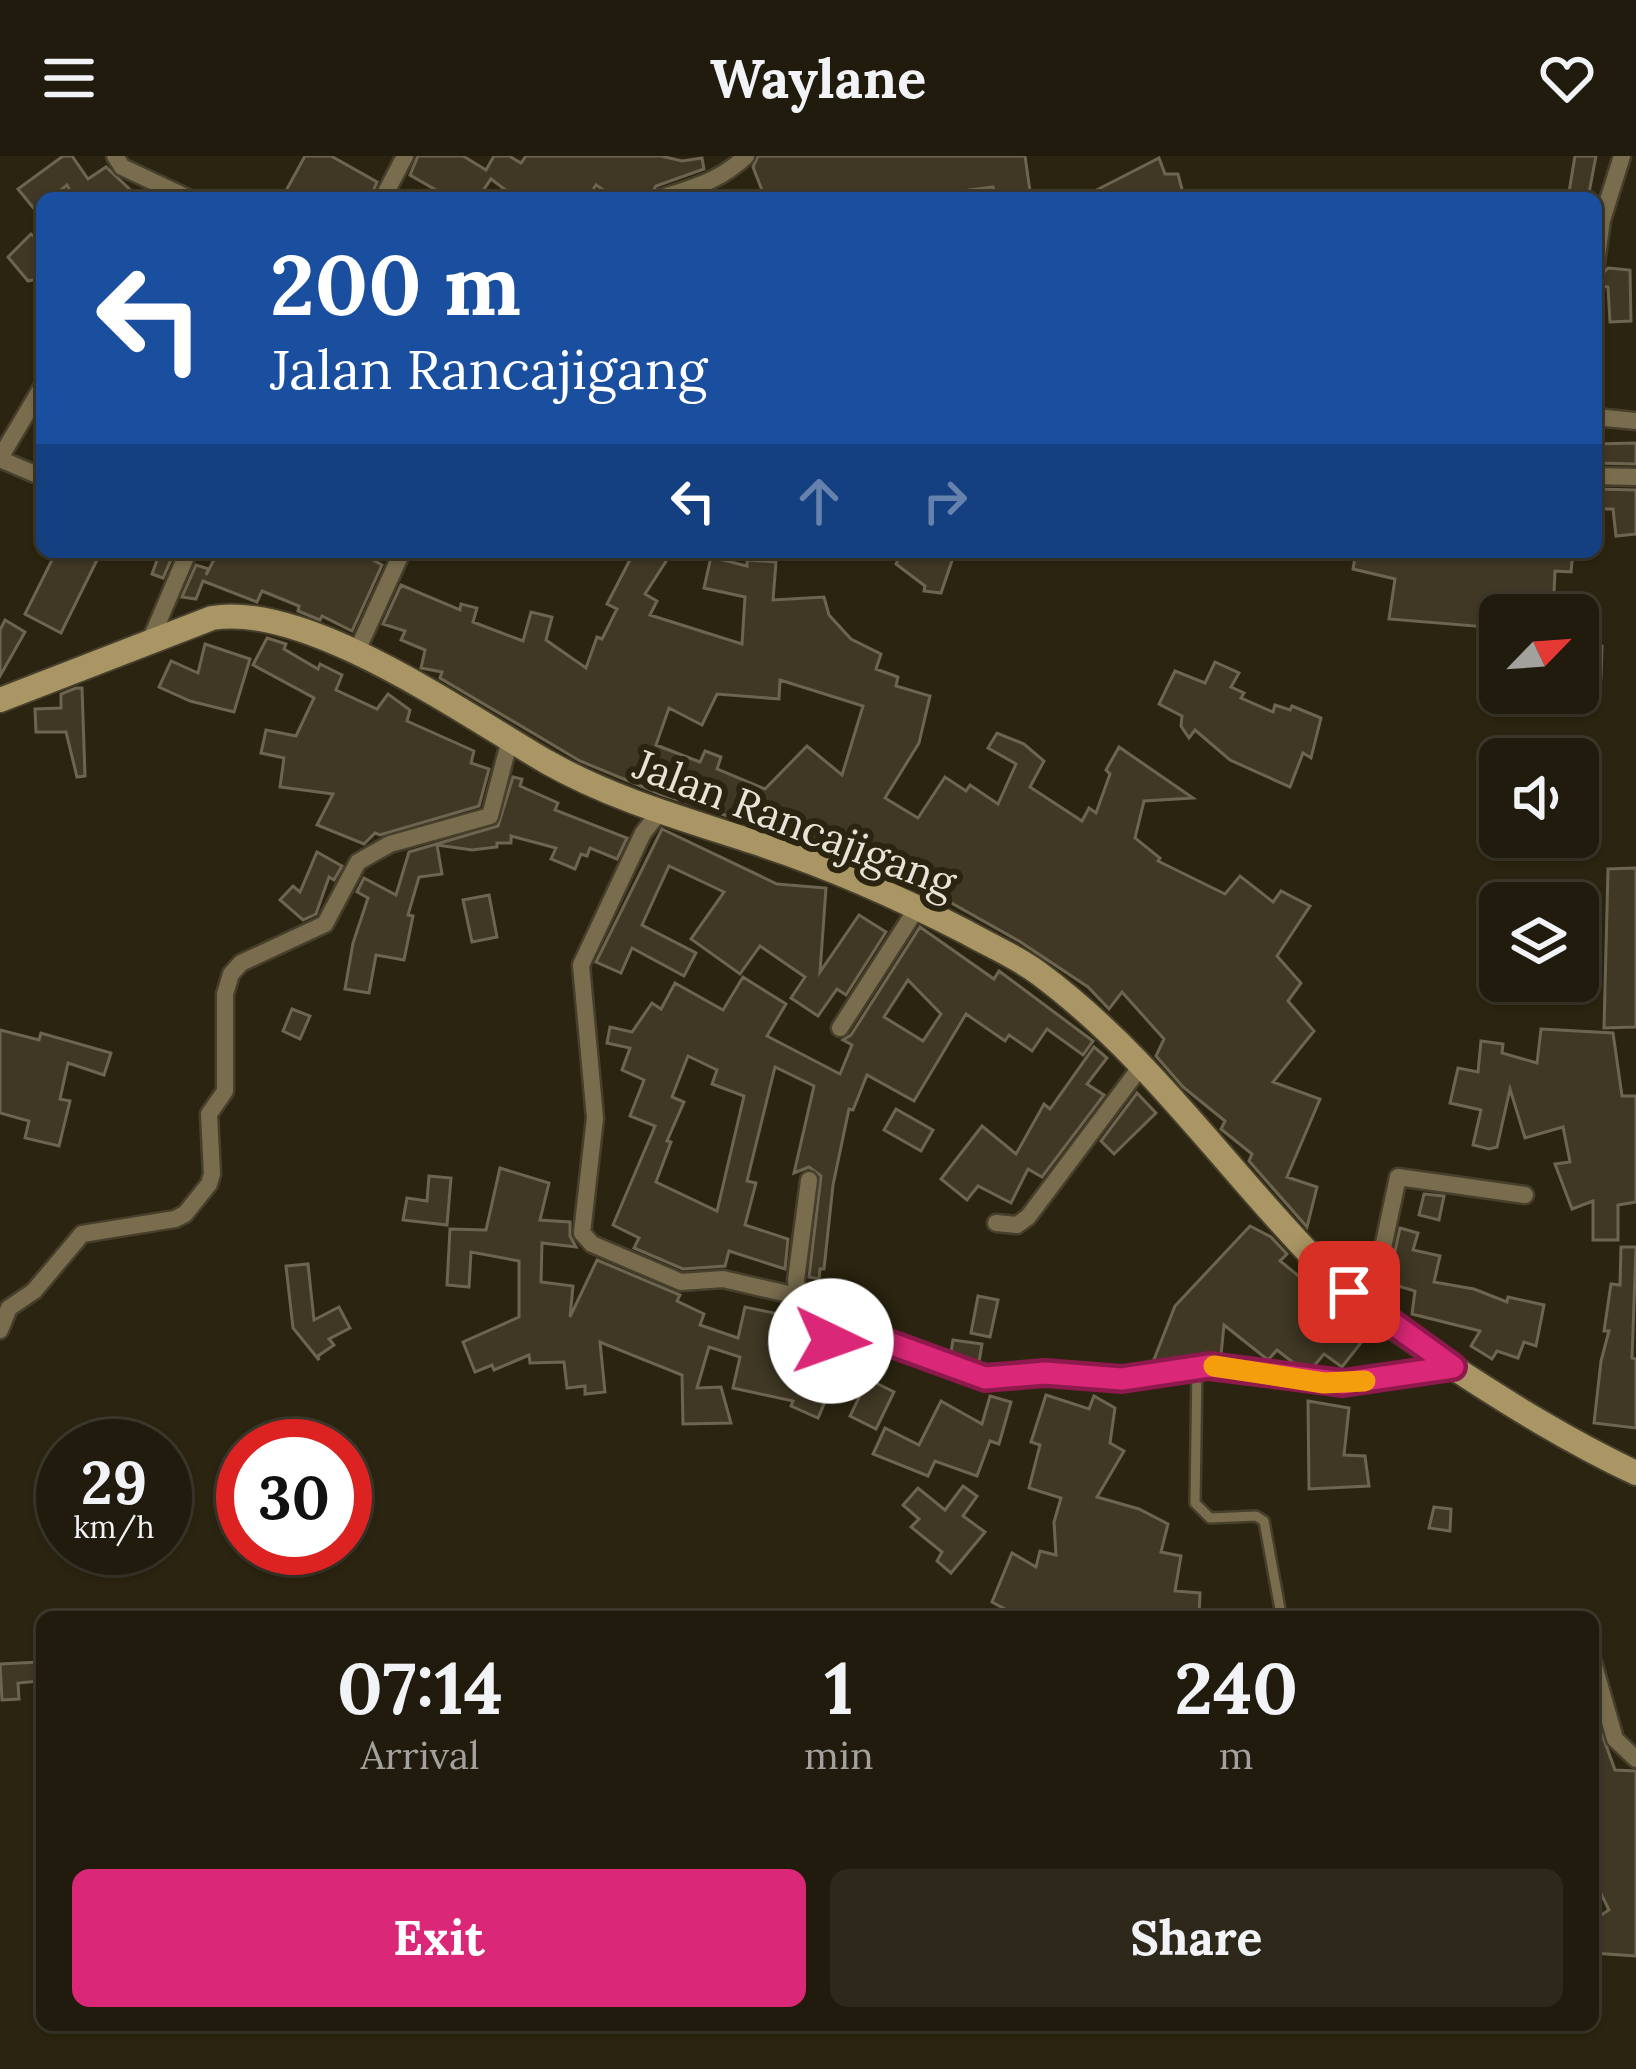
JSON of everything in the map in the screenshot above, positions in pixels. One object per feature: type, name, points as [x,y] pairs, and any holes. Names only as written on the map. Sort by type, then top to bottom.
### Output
[{"type":"main road","name":"Jalan Rancajigang","points":[[0,700],[212,618],[237,614],[291,624],[356,653],[592,785],[659,813],[807,861],[917,908],[1036,971],[1100,1023],[1328,1274],[1370,1310],[1572,1442],[1636,1473]]},
{"type":"street","points":[[386,192],[405,156]]},
{"type":"street","points":[[685,192],[727,174],[746,156]]},
{"type":"street","points":[[1602,220],[1622,156]]},
{"type":"street","points":[[113,157],[158,192]]},
{"type":"street","points":[[36,397],[0,459],[36,474]]},
{"type":"street","points":[[1602,418],[1636,421]]},
{"type":"street","points":[[1602,476],[1636,477]]},
{"type":"street","points":[[150,641],[185,558]]},
{"type":"street","points":[[356,653],[399,558]]},
{"type":"street","points":[[0,1330],[9,1308],[37,1288],[82,1234],[184,1214],[212,1175],[208,1129],[211,1110],[225,1091],[225,994],[231,974],[260,952],[325,923],[358,862],[390,844],[490,816],[510,739]]},
{"type":"street","points":[[659,813],[643,833],[581,965],[595,1118],[582,1233],[592,1244],[681,1282],[723,1279],[797,1296]]},
{"type":"street","points":[[839,1028],[917,908]]},
{"type":"street","points":[[996,1223],[1017,1226],[1028,1217],[1142,1065]]},
{"type":"street","points":[[1370,1310],[1398,1177],[1525,1195]]},
{"type":"street","points":[[809,1180],[797,1296],[805,1321],[831,1341],[892,1344],[985,1378],[1045,1373],[1122,1379],[1218,1366],[1343,1383],[1453,1367]]},
{"type":"street","points":[[1599,1683],[1615,1739],[1636,1760]]},
{"type":"lane","points":[[1196,1368],[1195,1503],[1210,1518],[1256,1516],[1264,1520],[1280,1609]]},
{"type":"building","points":[[63,156],[72,156],[88,179],[106,167],[133,192],[71,192],[67,185],[58,192],[36,192],[35,210],[18,189]]},
{"type":"building","points":[[305,156],[331,156],[377,182],[373,192],[285,192]]},
{"type":"building","points":[[418,156],[463,156],[486,170],[494,156],[509,156],[521,163],[526,156],[661,156],[682,161],[702,158],[704,169],[656,186],[652,192],[606,192],[596,185],[592,192],[508,192],[491,179],[482,192],[440,192],[410,175]]},
{"type":"building","points":[[758,156],[1025,156],[1030,192],[994,192],[993,187],[955,192],[763,192],[753,167]]},
{"type":"building","points":[[1575,156],[1596,156],[1589,192],[1569,192]]},
{"type":"building","points":[[1159,158],[1165,174],[1178,174],[1183,192],[1093,192]]},
{"type":"building","points":[[31,234],[36,239],[36,279],[28,281],[8,257]]},
{"type":"building","points":[[1608,268],[1630,270],[1631,321],[1610,322],[1608,287],[1602,286],[1602,274]]},
{"type":"building","points":[[1636,443],[1636,464],[1602,463],[1602,444]]},
{"type":"building","points":[[1602,489],[1636,490],[1636,534],[1616,536],[1613,509],[1602,509]]},
{"type":"building","points":[[53,558],[98,558],[61,633],[25,614]]},
{"type":"building","points":[[158,558],[172,558],[163,578],[152,574]]},
{"type":"building","points":[[215,558],[369,558],[382,565],[352,631],[322,616],[320,620],[298,611],[299,606],[262,591],[257,602],[203,581],[196,599],[182,597],[196,565],[209,569],[206,575]]},
{"type":"building","points":[[631,558],[668,558],[645,594],[657,601],[650,615],[742,644],[745,597],[704,588],[711,558],[747,566],[747,560],[776,562],[773,600],[824,597],[829,615],[851,639],[881,654],[876,669],[898,677],[896,686],[930,696],[919,743],[885,798],[918,818],[945,777],[966,791],[970,785],[998,804],[1016,764],[988,748],[997,733],[1024,744],[1044,761],[1030,787],[1082,821],[1089,808],[1096,813],[1110,774],[1106,770],[1119,747],[1193,798],[1144,801],[1135,838],[1158,861],[1225,894],[1240,876],[1273,902],[1281,891],[1310,906],[1277,956],[1301,983],[1288,1001],[1314,1031],[1273,1082],[1320,1099],[1287,1177],[1317,1187],[1307,1227],[1249,1161],[1252,1154],[1221,1129],[1225,1121],[1183,1087],[1156,1056],[1164,1039],[1122,992],[1109,1009],[1088,987],[1019,941],[939,896],[846,854],[843,857],[790,837],[758,809],[752,824],[580,761],[440,678],[442,672],[421,668],[425,650],[401,640],[405,631],[383,624],[401,585],[460,610],[461,604],[477,608],[473,622],[523,641],[531,612],[552,617],[546,640],[586,668],[597,637],[602,639],[617,609],[607,604]],"holes":[[[780,680],[863,706],[842,775],[807,746],[765,789],[717,769],[721,757],[705,751],[700,762],[656,745],[669,708],[702,725],[717,694],[779,699]]]},
{"type":"building","points":[[899,558],[953,558],[941,593],[924,591],[925,586],[896,564]]},
{"type":"building","points":[[1355,558],[1572,558],[1571,572],[1555,571],[1554,594],[1479,594],[1479,626],[1389,619],[1395,579],[1353,569]]},
{"type":"building","points":[[5,620],[25,632],[0,676],[0,630]]},
{"type":"building","points":[[267,638],[286,644],[284,649],[318,669],[320,664],[342,675],[336,690],[377,709],[388,694],[410,710],[407,721],[474,751],[471,763],[489,769],[479,806],[375,833],[364,844],[317,825],[333,794],[280,787],[284,758],[261,753],[266,730],[296,736],[314,698],[253,665]]},
{"type":"building","points":[[205,644],[250,659],[234,712],[159,687],[171,661],[198,673]]},
{"type":"building","points":[[1215,662],[1239,673],[1231,687],[1244,693],[1241,698],[1273,712],[1275,705],[1290,710],[1292,706],[1321,718],[1311,758],[1303,753],[1290,787],[1230,760],[1195,730],[1189,738],[1181,726],[1182,716],[1159,704],[1175,671],[1205,683]]},
{"type":"building","points":[[82,688],[85,776],[77,777],[66,732],[36,732],[35,709],[61,708],[61,694]]},
{"type":"building","points":[[513,777],[522,779],[520,786],[558,803],[555,810],[627,838],[617,859],[590,848],[587,856],[581,854],[575,869],[551,859],[556,848],[511,836],[511,843],[497,843],[497,847],[472,850],[437,845],[442,874],[419,877],[408,915],[413,916],[404,960],[376,955],[369,993],[345,989],[368,898],[357,892],[364,878],[396,895],[409,852],[498,826]]},
{"type":"building","points":[[662,829],[777,884],[826,888],[820,972],[859,915],[886,932],[846,995],[837,989],[818,1016],[791,998],[805,977],[760,946],[740,974],[691,939],[724,892],[669,866],[642,925],[696,953],[684,976],[632,948],[621,973],[596,962]]},
{"type":"building","points":[[317,852],[342,866],[334,880],[329,877],[316,914],[303,920],[280,900],[293,886],[300,892]]},
{"type":"building","points":[[1636,868],[1636,1027],[1604,1028],[1608,869]]},
{"type":"building","points":[[489,895],[497,937],[472,942],[463,900]]},
{"type":"building","points":[[920,927],[994,979],[999,971],[1093,1041],[1083,1055],[1047,1029],[1032,1051],[1009,1035],[1005,1041],[966,1014],[914,1101],[867,1075],[853,1110],[849,1109],[819,1279],[809,1277],[821,1176],[809,1167],[794,1173],[814,1086],[775,1067],[747,1181],[756,1183],[745,1225],[788,1239],[785,1269],[729,1251],[725,1266],[683,1269],[634,1248],[639,1238],[613,1225],[655,1126],[630,1116],[644,1080],[622,1070],[630,1048],[607,1043],[610,1027],[632,1032],[652,1003],[661,1009],[675,983],[723,1010],[743,977],[786,1004],[767,1036],[840,1074],[852,1045],[843,1040],[851,1035]],"holes":[[[908,980],[941,1014],[923,1041],[884,1017]],[[688,1056],[717,1070],[712,1084],[744,1096],[717,1211],[656,1182],[684,1102],[672,1097]]]},
{"type":"building","points":[[292,1009],[310,1016],[300,1039],[283,1031]]},
{"type":"building","points":[[1541,1029],[1613,1033],[1622,1096],[1636,1096],[1636,1202],[1618,1205],[1618,1240],[1593,1240],[1593,1201],[1572,1209],[1555,1164],[1570,1162],[1563,1127],[1525,1138],[1510,1089],[1497,1147],[1489,1149],[1473,1145],[1481,1110],[1450,1103],[1458,1068],[1478,1072],[1481,1041],[1503,1044],[1502,1053],[1537,1063]]},
{"type":"building","points":[[0,1030],[39,1040],[41,1033],[111,1053],[104,1075],[68,1063],[60,1099],[70,1101],[59,1146],[25,1138],[29,1121],[0,1113]]},
{"type":"building","points":[[1094,1047],[1107,1058],[1087,1084],[1104,1095],[1042,1177],[1028,1169],[1011,1203],[978,1186],[967,1200],[941,1179],[982,1126],[1016,1154],[1044,1104],[1050,1109]]},
{"type":"building","points":[[1137,1093],[1156,1113],[1114,1154],[1101,1141]]},
{"type":"building","points":[[896,1109],[933,1130],[921,1151],[884,1130]]},
{"type":"building","points":[[500,1168],[549,1183],[540,1220],[570,1222],[576,1247],[542,1243],[541,1282],[573,1286],[570,1317],[597,1260],[680,1295],[677,1301],[704,1314],[700,1325],[738,1338],[745,1307],[788,1316],[800,1332],[796,1348],[830,1362],[819,1394],[827,1397],[818,1418],[791,1406],[793,1401],[733,1388],[740,1357],[709,1347],[697,1388],[721,1387],[731,1423],[683,1424],[682,1375],[600,1342],[605,1392],[585,1394],[585,1386],[567,1388],[564,1362],[530,1363],[529,1355],[494,1370],[492,1365],[475,1372],[463,1342],[519,1317],[519,1261],[471,1252],[469,1287],[447,1285],[450,1229],[486,1230]]},
{"type":"building","points":[[429,1176],[451,1178],[447,1225],[403,1220],[407,1198],[427,1201]]},
{"type":"building","points":[[1424,1194],[1444,1196],[1439,1220],[1419,1215]]},
{"type":"building","points":[[1250,1226],[1271,1237],[1287,1254],[1280,1261],[1321,1294],[1317,1299],[1364,1339],[1342,1367],[1324,1354],[1314,1366],[1295,1364],[1277,1350],[1268,1360],[1224,1325],[1221,1355],[1153,1362],[1175,1306]]},
{"type":"building","points":[[1400,1228],[1418,1233],[1413,1250],[1440,1256],[1434,1282],[1474,1289],[1507,1302],[1508,1297],[1544,1305],[1536,1346],[1524,1342],[1518,1358],[1497,1351],[1492,1359],[1471,1346],[1480,1331],[1412,1314],[1415,1291],[1388,1283]]},
{"type":"building","points":[[1621,1247],[1636,1247],[1632,1358],[1636,1359],[1636,1428],[1594,1423],[1609,1331],[1604,1331],[1611,1284],[1620,1285]]},
{"type":"building","points":[[308,1264],[314,1320],[339,1307],[350,1328],[329,1339],[334,1345],[319,1360],[293,1328],[286,1266]]},
{"type":"building","points":[[978,1296],[998,1300],[990,1337],[971,1333]]},
{"type":"building","points":[[953,1340],[982,1344],[979,1362],[951,1352]]},
{"type":"building","points":[[868,1379],[894,1392],[876,1429],[850,1416]]},
{"type":"building","points":[[1046,1395],[1089,1409],[1094,1396],[1115,1408],[1110,1443],[1124,1451],[1097,1497],[1139,1509],[1168,1524],[1161,1552],[1181,1556],[1175,1591],[1200,1593],[1199,1611],[1009,1611],[992,1602],[1012,1553],[1036,1567],[1040,1551],[1056,1555],[1054,1522],[1061,1498],[1029,1488],[1040,1445],[1031,1442]]},
{"type":"building","points":[[990,1396],[1011,1402],[999,1444],[990,1441],[977,1476],[935,1461],[928,1476],[873,1454],[885,1428],[919,1445],[941,1401],[982,1424]]},
{"type":"building","points":[[1308,1401],[1349,1408],[1344,1455],[1365,1456],[1369,1486],[1309,1489]]},
{"type":"building","points":[[963,1486],[977,1496],[963,1516],[985,1532],[951,1573],[937,1561],[942,1552],[911,1527],[919,1519],[903,1505],[918,1488],[945,1510]]},
{"type":"building","points":[[1434,1507],[1451,1509],[1450,1531],[1429,1528]]},
{"type":"building","points":[[36,1662],[36,1681],[18,1683],[19,1699],[2,1700],[0,1664]]},
{"type":"building","points":[[1599,1726],[1615,1770],[1636,1771],[1636,1956],[1599,1953],[1599,1916],[1609,1910],[1599,1889]]},
{"type":"slow traffic","points":[[1214,1366],[1324,1383],[1365,1381]]},
{"type":"route","points":[[831,1341],[892,1344],[985,1378],[1045,1373],[1122,1379],[1209,1366],[1343,1383],[1453,1367],[1349,1292]]}]
